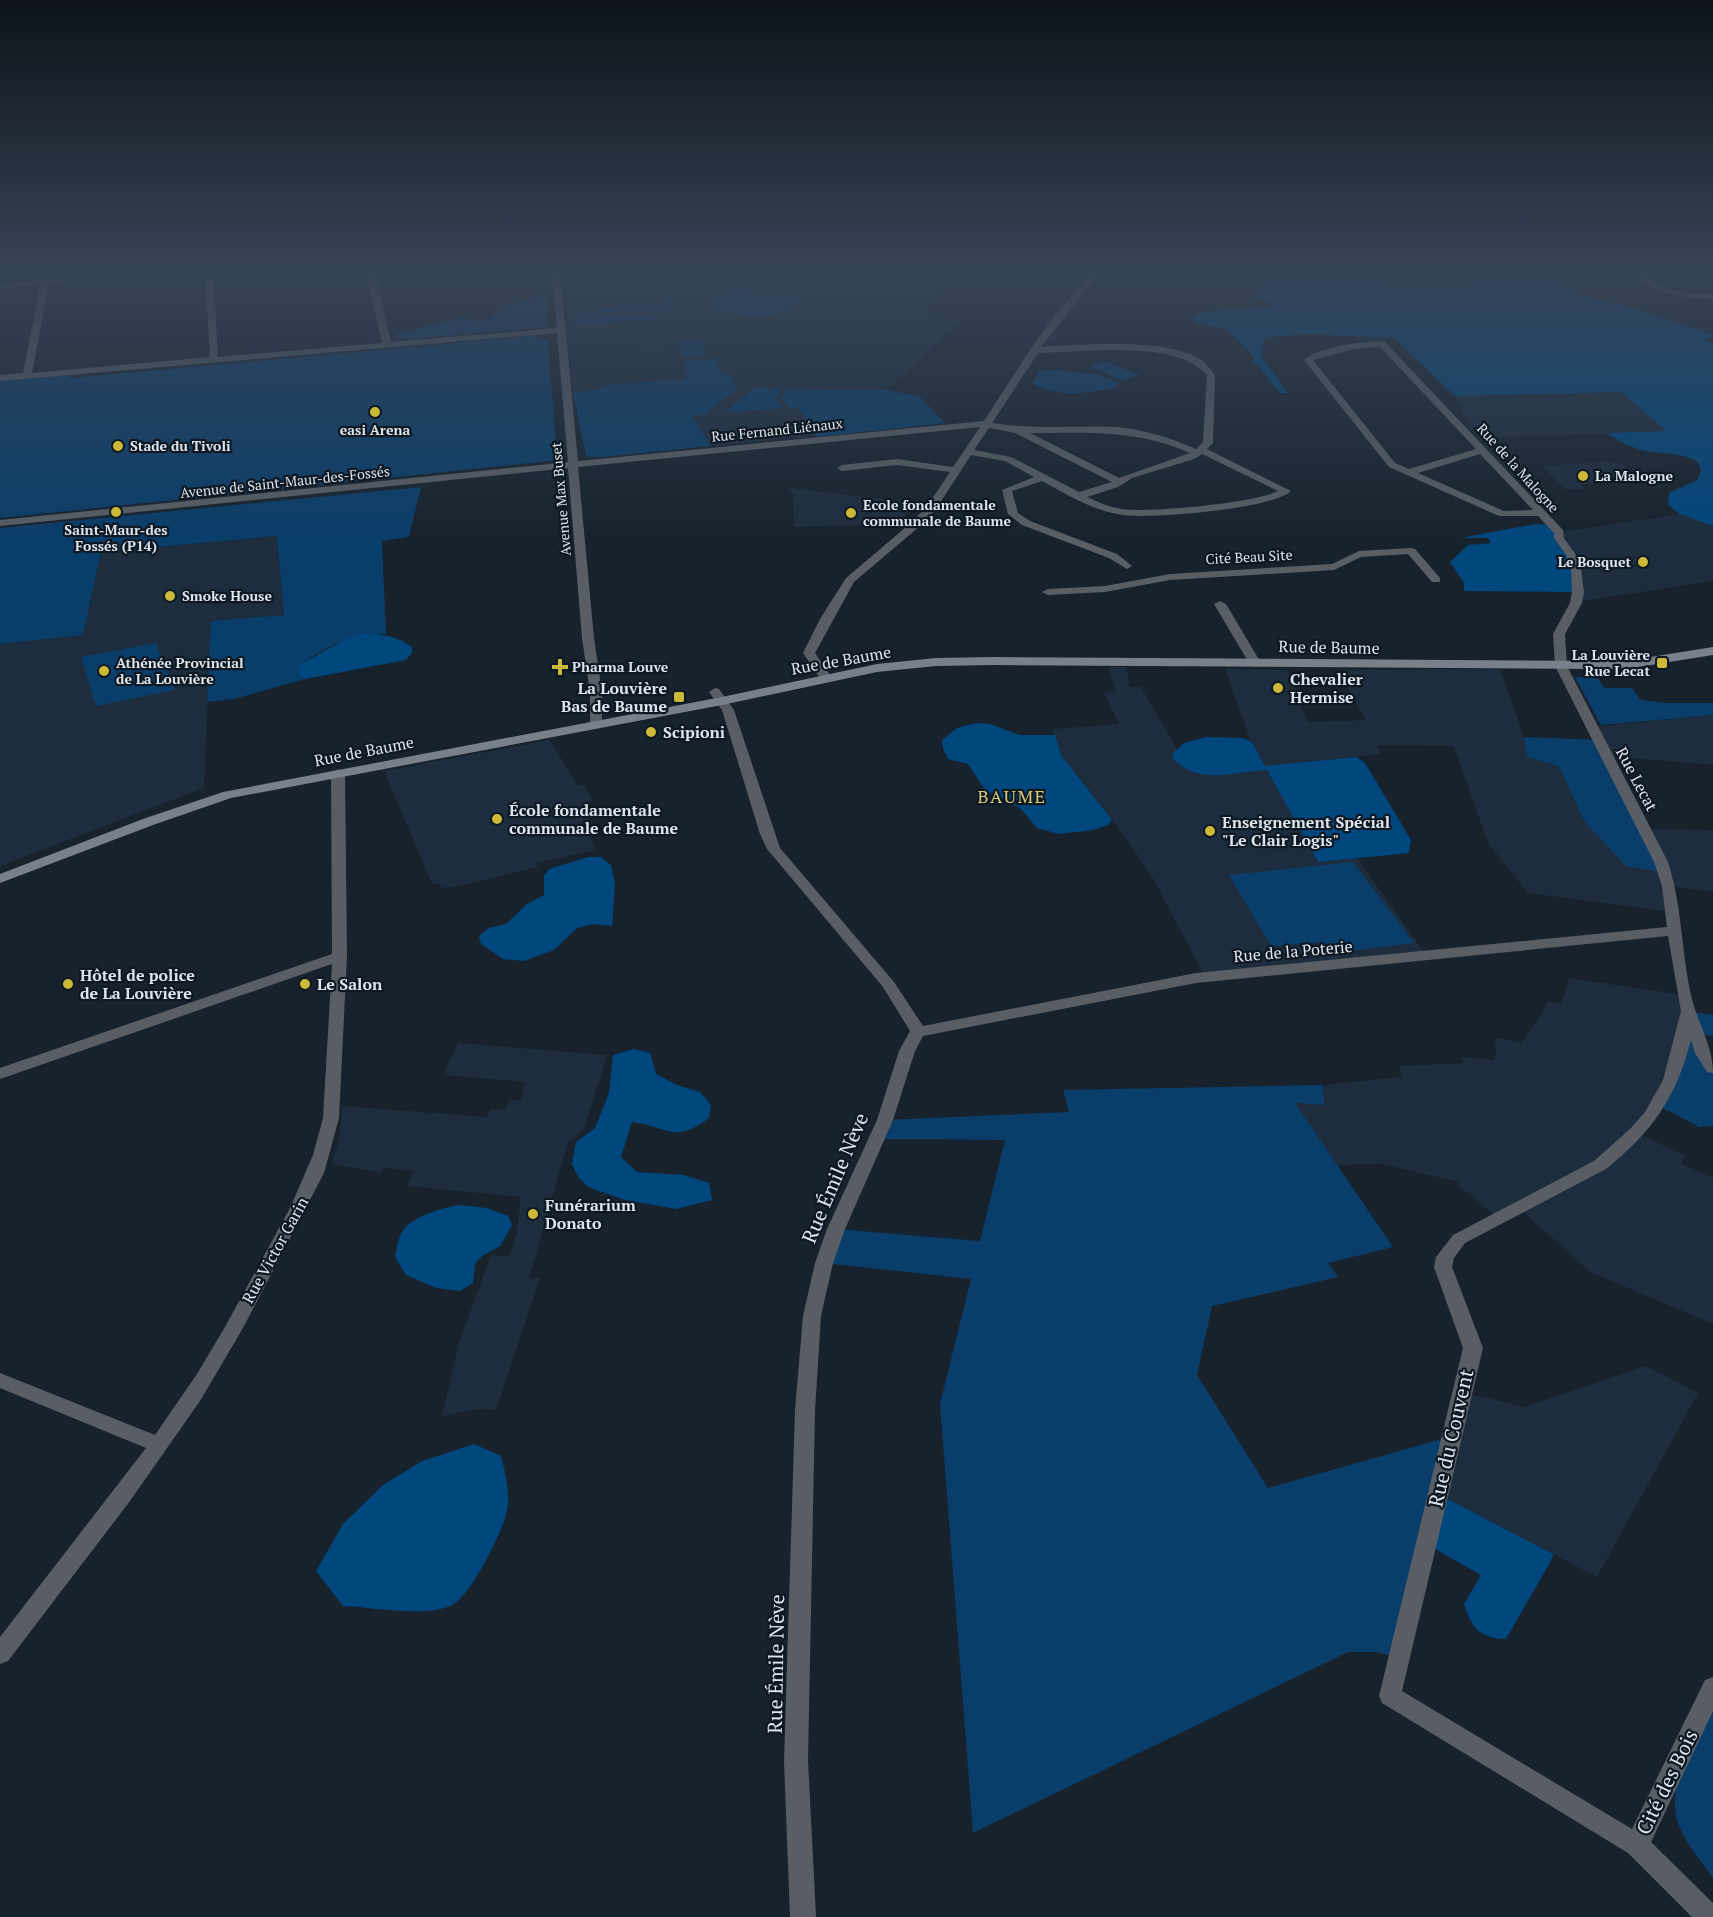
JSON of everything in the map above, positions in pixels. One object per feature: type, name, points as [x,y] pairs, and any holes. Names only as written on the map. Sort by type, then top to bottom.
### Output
[{"type":"main road","name":"Rue de Baume","points":[[1561,662],[1627,657],[1713,642]]},
{"type":"main road","name":"Rue de Baume","points":[[0,869],[214,792],[596,720],[824,674],[961,661],[1252,659],[1638,663],[1713,651]]},
{"type":"main road","name":"Rue de Baume","points":[[0,879],[210,800],[596,720]]},
{"type":"street","points":[[27,376],[30,359]]},
{"type":"street","points":[[0,378],[220,359]]},
{"type":"street","name":"Avenue Max Buset","points":[[563,359],[596,720]]},
{"type":"street","points":[[824,674],[809,653],[826,619],[850,580],[916,524],[932,507],[984,424],[1029,359]]},
{"type":"street","points":[[1078,496],[1120,482],[1128,476],[1191,457],[1199,452],[1208,441],[1211,375],[1201,364],[1186,359]]},
{"type":"street","name":"Rue de la Malogne","points":[[1309,359],[1392,465],[1409,472]]},
{"type":"street","name":"Rue de la Malogne","points":[[1397,359],[1559,532],[1559,538],[1571,555],[1576,569],[1578,597],[1559,634],[1561,662]]},
{"type":"street","points":[[968,452],[1008,459],[1103,508],[1138,513],[1231,505],[1273,498],[1286,491],[1170,441],[1118,430],[1016,430],[984,424]]},
{"type":"street","name":"Rue Fernand Liénaux","points":[[573,466],[984,424]]},
{"type":"street","points":[[1016,430],[1120,482]]},
{"type":"street","points":[[1409,472],[1484,450]]},
{"type":"street","points":[[842,468],[897,462],[955,470]]},
{"type":"street","name":"Avenue de Saint-Maur-des-Fossés","points":[[0,523],[573,466]]},
{"type":"street","points":[[1409,472],[1503,514],[1539,513]]},
{"type":"street","points":[[1043,477],[1007,490],[1013,514],[1026,523],[1113,556],[1127,566],[1152,576],[1170,577]]},
{"type":"street","name":"Cité Beau Site","points":[[1048,592],[1105,589],[1170,577],[1334,567],[1359,554],[1411,551],[1436,580]]},
{"type":"street","points":[[1125,585],[1130,581],[1131,576],[1127,566]]},
{"type":"street","points":[[1220,604],[1252,659]]},
{"type":"street","name":"Rue Lecat","points":[[1561,662],[1658,854],[1669,886],[1673,912]]},
{"type":"street","points":[[719,696],[774,849],[889,985],[918,1031]]},
{"type":"street","name":"Rue Victor Garin","points":[[0,1654],[159,1445],[199,1386],[260,1280],[320,1165],[331,1118],[340,956],[338,773]]},
{"type":"street","name":"Rue du Couvent","points":[[1673,912],[1688,1012],[1703,1053],[1713,1068]]},
{"type":"street","name":"Rue de la Poterie","points":[[918,1031],[935,1030],[1196,978],[1646,932],[1675,931]]},
{"type":"street","points":[[0,1074],[340,956]]},
{"type":"street","name":"Rue du Couvent","points":[[1637,1845],[1390,1696],[1473,1348],[1443,1267],[1445,1257],[1459,1239],[1600,1165],[1620,1150],[1659,1106],[1669,1089],[1681,1053],[1688,1012]]},
{"type":"street","name":"Rue Émile Nève","points":[[803,1917],[796,1761],[805,1410],[812,1316],[824,1263],[836,1229],[885,1120],[907,1051],[918,1031]]},
{"type":"street","points":[[0,1380],[159,1445]]},
{"type":"street","name":"Cité des Bois","points":[[1637,1845],[1713,1688]]},
{"type":"street","points":[[1637,1845],[1710,1917]]},
{"type":"shaded area","points":[[275,359],[549,359],[557,458],[549,461],[0,518],[0,381],[70,375],[70,378]]},
{"type":"shaded area","points":[[569,359],[919,359],[886,390],[812,391],[798,407],[815,435],[594,458],[586,456]]},
{"type":"shaded area","points":[[722,359],[716,362],[720,368],[718,369],[722,372],[719,374],[732,375],[737,388],[703,415],[692,416],[710,446],[602,457],[586,456],[573,392],[598,390],[611,384],[686,380],[685,377],[696,376],[687,375],[683,361]]},
{"type":"shaded area","points":[[1254,359],[1264,359],[1288,393],[1280,393],[1253,362]]},
{"type":"shaded area","points":[[1417,359],[1713,359],[1713,526],[1680,514],[1668,505],[1669,493],[1697,480],[1701,471],[1698,462],[1679,455],[1641,450],[1606,433],[1666,431],[1622,392],[1455,396]]},
{"type":"shaded area","points":[[1105,361],[1140,375],[1121,380],[1089,367]]},
{"type":"shaded area","points":[[1041,369],[1096,374],[1119,382],[1117,387],[1063,393],[1032,383]]},
{"type":"shaded area","points":[[756,388],[781,389],[776,398],[782,408],[725,413],[751,390]]},
{"type":"shaded area","points":[[786,389],[886,390],[919,396],[945,423],[816,437],[798,407],[788,408],[781,398]]},
{"type":"shaded area","points":[[1623,392],[1667,431],[1482,438],[1465,417],[1455,396]]},
{"type":"shaded area","name":"La Malogne","points":[[1607,461],[1621,463],[1632,473],[1613,473],[1617,478],[1597,479],[1601,483],[1581,484],[1585,489],[1565,489],[1542,466]]},
{"type":"shaded area","points":[[421,487],[409,537],[382,541],[386,634],[360,636],[340,642],[321,652],[299,665],[297,675],[305,679],[234,699],[207,702],[211,621],[284,615],[277,536],[101,552],[83,635],[0,644],[0,528]]},
{"type":"shaded area","name":"Ecole fondamentale communale de Baume","points":[[789,488],[916,503],[899,524],[794,527],[793,494]]},
{"type":"shaded area","name":"Le Bosquet","points":[[1680,514],[1713,526],[1713,581],[1577,602],[1559,532]]},
{"type":"shaded area","points":[[1536,524],[1552,525],[1571,555],[1578,592],[1464,591],[1464,583],[1450,562],[1468,545],[1491,543],[1488,538],[1460,538]]},
{"type":"shaded area","points":[[277,536],[284,615],[211,621],[204,788],[0,866],[0,644],[83,635],[101,552]]},
{"type":"shaded area","points":[[361,634],[394,638],[412,647],[412,653],[406,660],[305,679],[297,675],[299,665],[346,639]]},
{"type":"shaded area","points":[[156,643],[175,690],[96,706],[81,657]]},
{"type":"shaded area","points":[[1109,667],[1126,667],[1130,687],[1141,687],[1177,749],[1251,741],[1225,669],[1288,670],[1307,722],[1366,720],[1341,670],[1500,669],[1524,737],[1527,756],[1559,766],[1584,821],[1645,829],[1713,830],[1713,892],[1669,886],[1673,912],[1528,893],[1488,843],[1454,746],[1378,745],[1380,754],[1265,767],[1318,862],[1357,858],[1426,955],[1205,977],[1154,880],[1128,841],[1061,755],[1052,729],[1119,724],[1104,693],[1116,692]]},
{"type":"shaded area","points":[[1575,677],[1597,677],[1604,688],[1632,688],[1641,700],[1666,703],[1713,703],[1713,715],[1601,725]]},
{"type":"shaded area","points":[[1713,715],[1713,765],[1606,756],[1591,727]]},
{"type":"shaded area","points":[[977,723],[990,724],[1019,735],[1055,735],[1061,755],[1112,820],[1108,825],[1093,830],[1059,834],[1037,828],[1020,808],[985,790],[968,764],[948,759],[942,740],[957,728]]},
{"type":"shaded area","points":[[1206,737],[1242,738],[1251,741],[1265,766],[1357,757],[1365,763],[1411,840],[1409,853],[1318,862],[1267,770],[1206,775],[1184,768],[1174,760],[1172,754],[1184,743]]},
{"type":"shaded area","points":[[1524,737],[1598,740],[1664,872],[1626,866],[1584,821],[1559,766],[1527,757]]},
{"type":"shaded area","name":"École fondamentale communale de Baume","points":[[550,740],[578,786],[584,785],[593,801],[580,805],[598,835],[589,837],[596,850],[536,863],[538,867],[455,887],[441,888],[439,883],[432,884],[384,771]]},
{"type":"shaded area","points":[[588,857],[601,857],[611,865],[615,884],[612,926],[593,924],[577,928],[554,950],[524,961],[503,959],[481,944],[479,936],[489,928],[506,924],[527,904],[544,895],[544,876],[549,869]]},
{"type":"shaded area","points":[[1353,862],[1414,943],[1331,953],[1323,942],[1271,946],[1229,875]]},
{"type":"shaded area","points":[[1569,978],[1684,995],[1681,1053],[1636,1132],[1685,1156],[1681,1163],[1713,1178],[1713,1324],[1590,1272],[1519,1208],[1499,1219],[1459,1186],[1459,1182],[1382,1164],[1337,1165],[1294,1103],[1325,1104],[1322,1085],[1402,1077],[1399,1066],[1464,1063],[1461,1057],[1494,1060],[1495,1037],[1521,1043],[1544,1011],[1547,1001],[1561,1004]]},
{"type":"shaded area","points":[[1688,1012],[1713,1015],[1713,1036],[1697,1034],[1708,1063],[1713,1068],[1713,1126],[1699,1127],[1659,1106]]},
{"type":"shaded area","name":"Funérarium Donato","points":[[458,1043],[607,1055],[584,1129],[568,1142],[529,1278],[540,1278],[496,1410],[479,1409],[442,1416],[459,1343],[491,1255],[510,1256],[517,1231],[521,1197],[407,1186],[413,1171],[384,1168],[381,1173],[332,1164],[340,1134],[342,1106],[487,1117],[491,1109],[505,1110],[509,1099],[521,1101],[525,1082],[443,1075]]},
{"type":"shaded area","points":[[634,1049],[650,1053],[656,1074],[677,1085],[700,1092],[711,1105],[709,1118],[697,1126],[679,1132],[632,1122],[621,1157],[637,1172],[684,1175],[709,1183],[712,1200],[676,1209],[625,1200],[588,1187],[578,1177],[572,1164],[576,1142],[595,1128],[609,1093],[613,1055]]},
{"type":"shaded area","points":[[1322,1085],[1325,1105],[1295,1103],[1393,1247],[1328,1263],[1338,1277],[1212,1306],[1197,1375],[1268,1488],[1452,1436],[1399,1658],[1376,1652],[1348,1652],[973,1833],[940,1404],[971,1279],[824,1263],[836,1229],[980,1241],[1005,1140],[877,1139],[885,1120],[1069,1112],[1063,1090]]},
{"type":"shaded area","points":[[462,1205],[486,1208],[508,1216],[512,1225],[500,1246],[482,1256],[475,1264],[473,1283],[460,1291],[436,1288],[406,1275],[395,1257],[404,1229],[431,1212]]},
{"type":"shaded area","points":[[1646,1366],[1698,1393],[1597,1577],[1438,1494],[1462,1392],[1524,1407]]},
{"type":"shaded area","points":[[474,1444],[501,1456],[508,1500],[506,1515],[498,1537],[468,1590],[452,1605],[428,1611],[343,1606],[316,1571],[343,1524],[383,1485],[422,1461]]},
{"type":"shaded area","points":[[1438,1494],[1553,1554],[1506,1639],[1483,1634],[1474,1625],[1467,1612],[1464,1604],[1481,1575],[1426,1544]]},
{"type":"shaded area","points":[[1713,1687],[1713,1878],[1680,1828],[1676,1817],[1676,1793],[1665,1786]]},
{"type":"place","name":"easi Arena","points":[[375,412]]},
{"type":"place","name":"Stade du Tivoli","points":[[118,446]]},
{"type":"place","name":"La Malogne","points":[[1583,476]]},
{"type":"place","name":"Saint-Maur-des Fossés (P14)","points":[[116,512]]},
{"type":"place","name":"Ecole fondamentale communale de Baume","points":[[851,513]]},
{"type":"place","name":"Le Bosquet","points":[[1643,562]]},
{"type":"place","name":"Smoke House","points":[[170,596]]},
{"type":"place","name":"La Louvière Rue Lecat","points":[[1662,663]]},
{"type":"place","name":"Pharma Louve","points":[[560,667]]},
{"type":"place","name":"Athénée Provincial de La Louvière","points":[[104,671]]},
{"type":"place","name":"Chevalier Hermise","points":[[1278,688]]},
{"type":"place","name":"La Louvière Bas de Baume","points":[[679,697]]},
{"type":"place","name":"Scipioni","points":[[651,732]]},
{"type":"place","name":"École fondamentale communale de Baume","points":[[497,819]]},
{"type":"place","name":"Enseignement Spécial \"Le Clair Logis\"","points":[[1210,831]]},
{"type":"place","name":"Hôtel de police de La Louvière","points":[[68,984]]},
{"type":"place","name":"Le Salon","points":[[305,984]]},
{"type":"place","name":"Funérarium Donato","points":[[533,1214]]},
{"type":"district","name":"BAUME","points":[[1012,797]]}]
